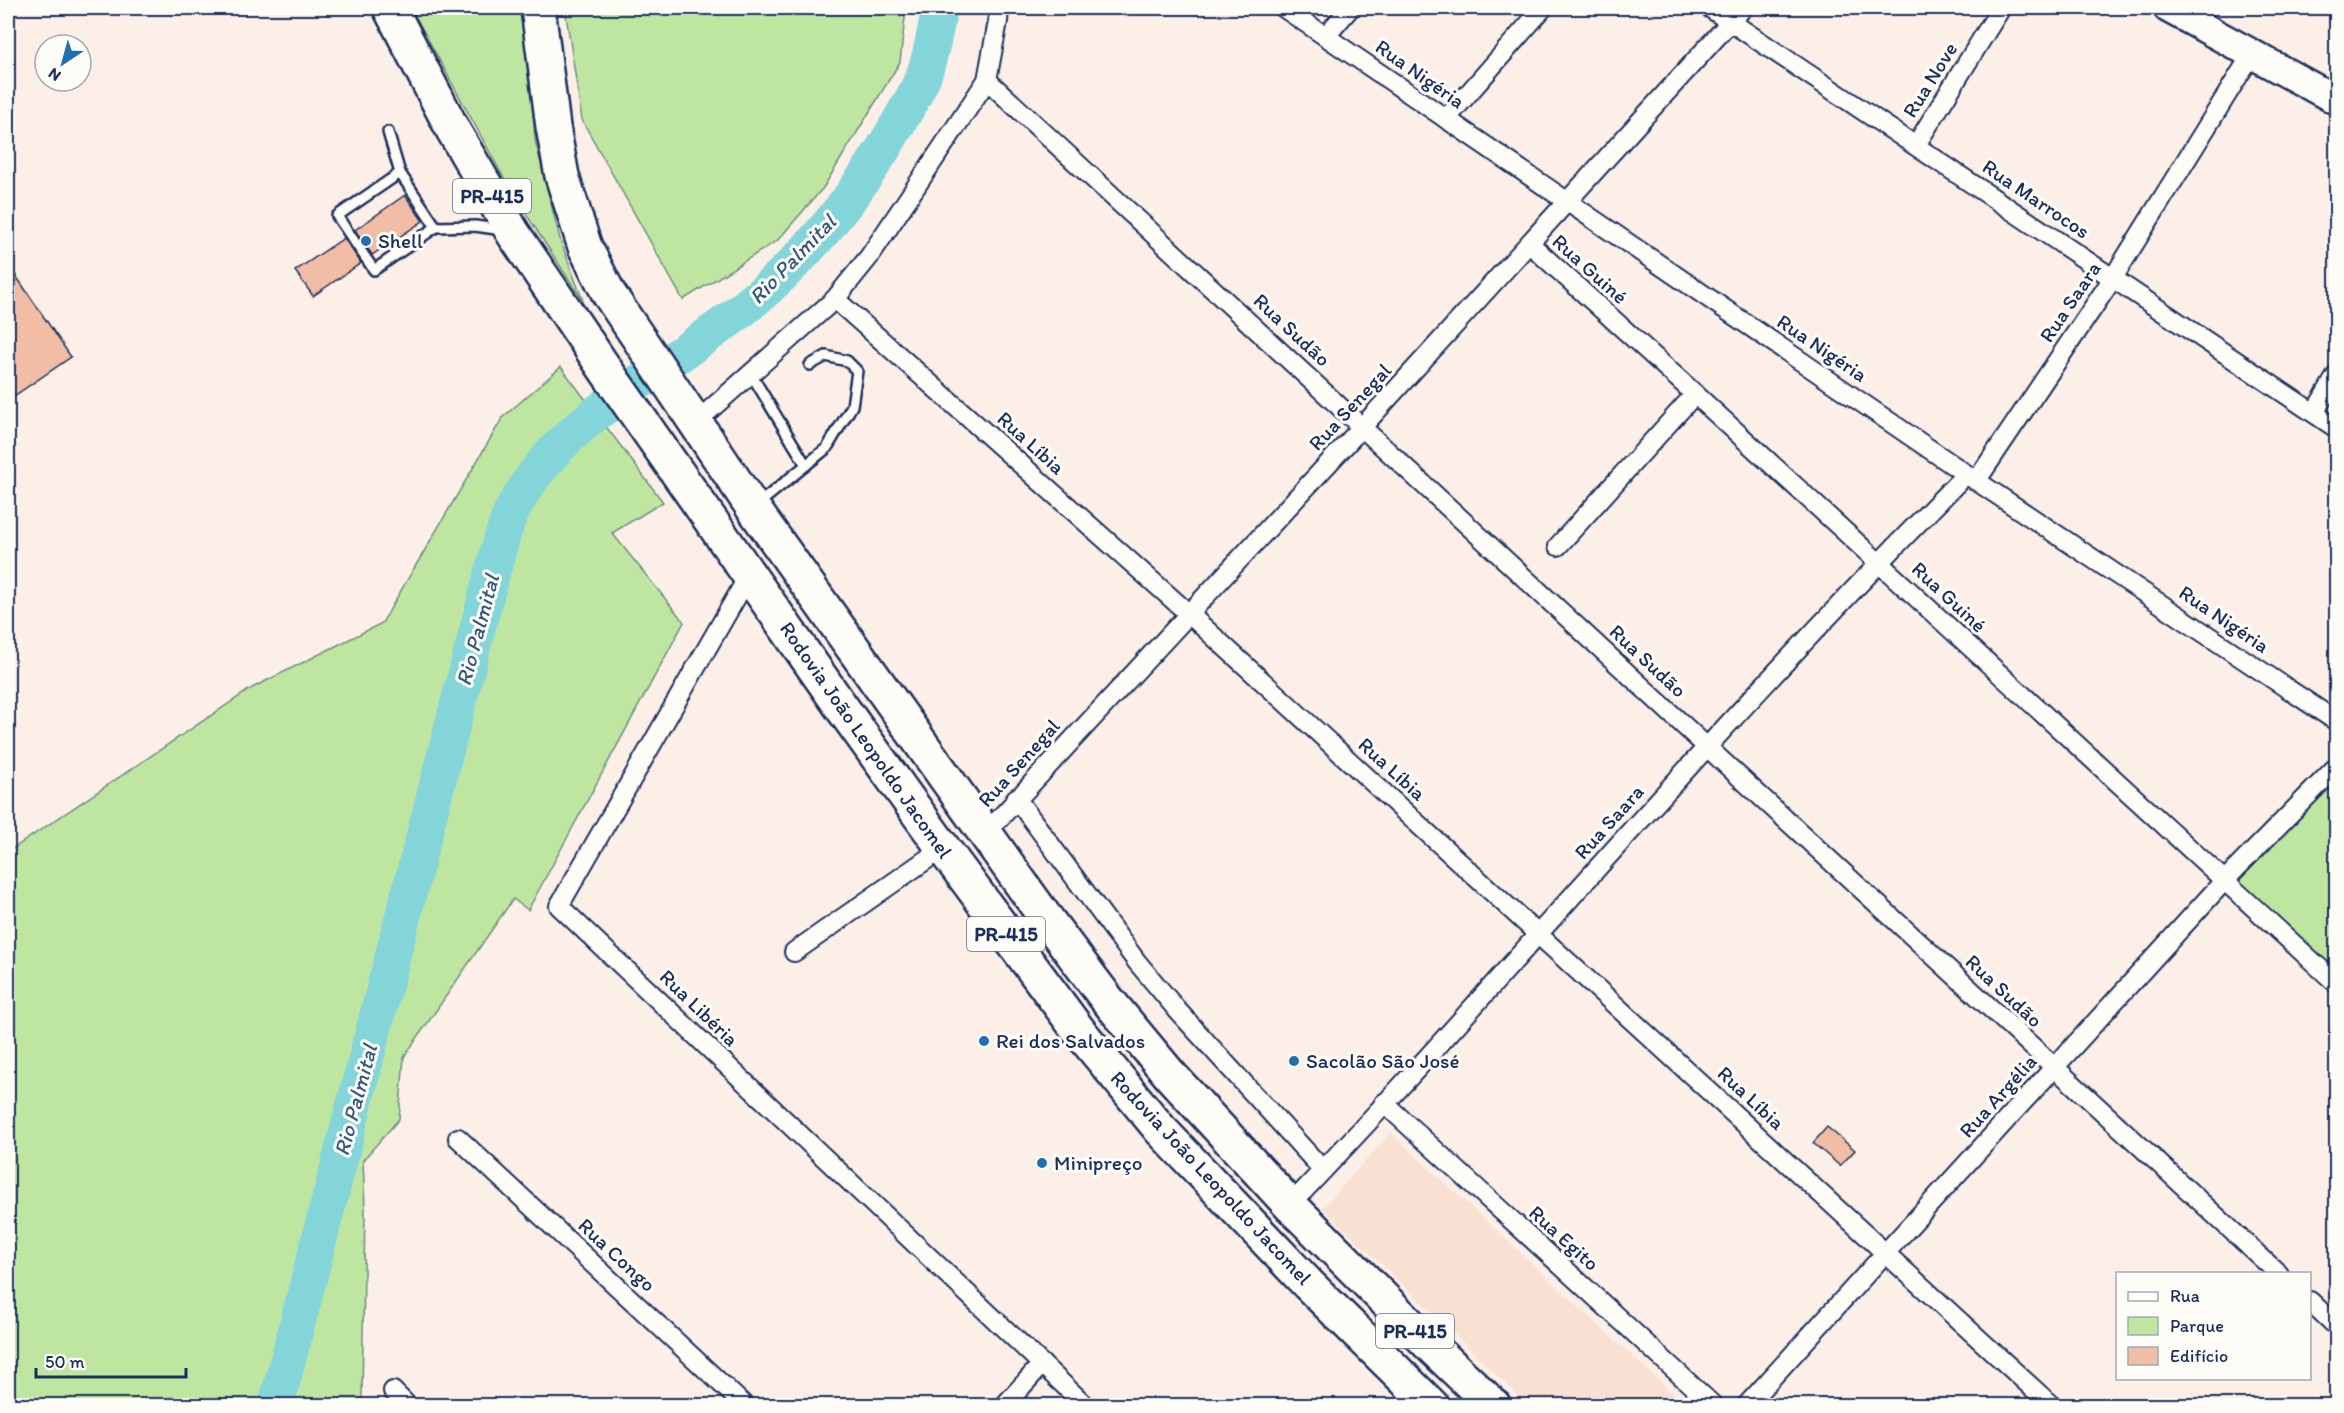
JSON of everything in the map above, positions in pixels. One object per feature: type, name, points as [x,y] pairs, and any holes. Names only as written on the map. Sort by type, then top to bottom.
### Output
[{"type":"highway","name":"Rodovia João Leopoldo Jacomel","points":[[390,8],[453,130],[513,233],[607,372],[943,848],[1079,1031],[1160,1129],[1308,1284],[1432,1406]]},
{"type":"highway","name":"Rodovia João Leopoldo Jacomel","points":[[538,8],[553,127],[562,177],[595,271],[643,347],[753,508],[1106,998],[1170,1075],[1290,1205],[1410,1326],[1494,1406]]},
{"type":"main road","points":[[2168,8],[2337,100]]},
{"type":"street","name":"Rua Nigéria","points":[[1284,8],[1972,477],[2337,722]]},
{"type":"street","points":[[1326,36],[1350,8]]},
{"type":"street","points":[[1446,119],[1543,8]]},
{"type":"street","name":"Rua Marrocos","points":[[1710,8],[1738,14],[1916,145],[2337,428]]},
{"type":"street","name":"Rua Nove","points":[[1916,145],[2001,8]]},
{"type":"street","points":[[695,423],[835,299],[868,257],[987,80],[1001,12]]},
{"type":"street","name":"Rua Senegal","points":[[986,833],[1363,426],[1738,14]]},
{"type":"street","name":"Rua Saara","points":[[1290,1205],[1707,747],[1878,563],[1972,477],[2114,278],[2252,54]]},
{"type":"street","name":"Rua Sudão","points":[[987,80],[2277,1272]]},
{"type":"street","name":"Rua Guiné","points":[[1530,244],[2337,983]]},
{"type":"street","name":"Rua Líbia","points":[[835,299],[1188,613],[2052,1406]]},
{"type":"street","points":[[2314,413],[2337,376]]},
{"type":"street","points":[[1558,546],[1695,394]]},
{"type":"street","name":"Rua Libéria","points":[[749,574],[559,906],[1086,1406]]},
{"type":"street","name":"Rua Argélia","points":[[1746,1406],[2224,881],[2337,767]]},
{"type":"street","points":[[1016,798],[1137,962],[1178,1011],[1323,1170]]},
{"type":"street","points":[[794,952],[943,848]]},
{"type":"street","name":"Rua Egito","points":[[1384,1103],[1714,1406]]},
{"type":"street","name":"Rua Congo","points":[[458,1138],[746,1406]]},
{"type":"street","points":[[2311,1302],[2337,1326]]},
{"type":"street","points":[[1004,1406],[1042,1364]]},
{"type":"street","points":[[393,1391],[408,1406]]},
{"type":"lane","points":[[388,132],[400,173],[436,227]]},
{"type":"lane","points":[[400,173],[337,216],[374,270],[436,227],[481,226],[513,233]]},
{"type":"lane","points":[[753,508],[827,448],[852,406],[857,371],[847,361],[826,356],[810,365]]},
{"type":"lane","points":[[751,374],[806,465]]},
{"type":"shaded area","points":[[1391,1133],[1685,1405],[1528,1405],[1323,1208]]},
{"type":"green space","points":[[411,8],[520,8],[528,35],[535,140],[560,239],[583,301],[511,191]]},
{"type":"green space","points":[[565,8],[906,8],[900,62],[823,188],[778,240],[683,300],[582,120]]},
{"type":"green space","points":[[561,367],[663,502],[612,533],[684,622],[528,910],[513,899],[404,1057],[399,1119],[363,1160],[365,1209],[362,1398],[357,1406],[8,1405],[8,852],[252,688],[382,623],[503,417]]},
{"type":"green space","points":[[2336,767],[2336,983],[2224,881]]},
{"type":"building","name":"Shell","points":[[405,195],[423,221],[372,255],[355,230]]},
{"type":"building","points":[[344,238],[361,263],[313,296],[295,271]]},
{"type":"building","points":[[8,264],[71,357],[8,400]]},
{"type":"building","points":[[1827,1127],[1855,1150],[1840,1166],[1813,1143]]},
{"type":"waterway","name":"Rio Palmital","points":[[276,1406],[492,573],[511,513],[531,480],[555,450],[615,399],[743,309],[788,269],[830,223],[867,174],[916,92],[929,58],[940,8]]},
{"type":"place","name":"Shell","points":[[366,241]]},
{"type":"place","name":"Rei dos Salvados","points":[[984,1041]]},
{"type":"place","name":"Sacolão São José","points":[[1294,1061]]},
{"type":"place","name":"Minipreço","points":[[1042,1163]]}]
